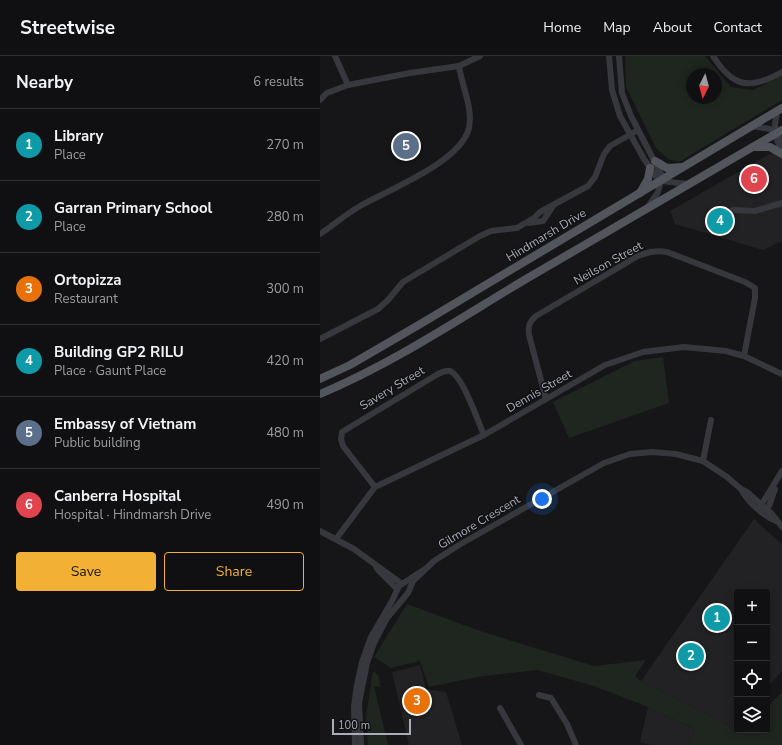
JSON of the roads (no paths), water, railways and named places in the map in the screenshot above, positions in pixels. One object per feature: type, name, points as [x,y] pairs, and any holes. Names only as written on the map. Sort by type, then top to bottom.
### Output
[{"type":"main road","name":"Hindmarsh Drive","points":[[320,379],[350,365],[662,181],[780,109]]},
{"type":"main road","points":[[320,394],[355,379],[429,337],[648,206],[779,132]]},
{"type":"main road","points":[[753,147],[770,148],[782,154]]},
{"type":"main road","points":[[640,194],[648,179],[652,164],[667,168],[685,167]]},
{"type":"street","points":[[335,56],[348,85]]},
{"type":"street","points":[[320,100],[323,93],[348,85],[410,73],[460,66],[480,56]]},
{"type":"street","points":[[609,56],[612,90],[620,116],[630,134],[652,164],[662,181]]},
{"type":"street","points":[[619,56],[622,93],[652,164]]},
{"type":"street","points":[[713,56],[727,75],[736,81],[745,84],[762,82],[782,72]]},
{"type":"street","points":[[320,234],[356,208],[398,186],[447,157],[460,146],[467,133],[470,115],[460,66]]},
{"type":"street","points":[[780,109],[774,126],[779,132],[782,141]]},
{"type":"street","points":[[751,126],[779,132]]},
{"type":"street","points":[[526,224],[540,212],[588,186],[596,177],[604,154],[610,146],[638,130]]},
{"type":"street","points":[[779,132],[775,140],[782,151]]},
{"type":"street","points":[[662,181],[687,184]]},
{"type":"street","points":[[648,206],[658,192],[662,181]]},
{"type":"street","points":[[733,210],[755,211],[782,203]]},
{"type":"street","points":[[320,339],[378,309],[388,300],[403,282],[480,236],[491,232],[517,228],[526,224],[543,221],[553,206]]},
{"type":"street","name":"Neilson Street","points":[[546,398],[529,335],[528,327],[530,321],[638,256],[649,252],[667,252],[745,282],[755,288],[755,298],[744,356]]},
{"type":"street","name":"Dennis Street","points":[[336,539],[376,487],[484,435],[605,365],[643,352],[684,347],[706,348],[744,356],[782,374]]},
{"type":"street","name":"Savery Street","points":[[376,487],[343,446],[340,439],[342,432],[438,374],[445,371],[451,371],[456,376],[462,384],[484,435]]},
{"type":"street","points":[[703,461],[711,420]]},
{"type":"street","name":"Gilmore Crescent","points":[[398,590],[412,576],[425,569],[459,545],[604,463],[630,454],[652,452],[676,454],[703,461],[727,477],[741,489],[744,496],[765,511],[782,527]]},
{"type":"street","points":[[765,511],[782,471]]},
{"type":"street","points":[[760,507],[778,480]]},
{"type":"street","points":[[320,531],[354,549],[376,567],[409,589]]},
{"type":"street","points":[[355,745],[354,719],[357,685],[366,650],[385,617],[395,603],[404,595],[400,594],[376,567]]},
{"type":"street","name":"Gilmore Crescent","points":[[404,595],[413,581],[424,573],[425,569]]},
{"type":"street","points":[[395,603],[398,590]]},
{"type":"street","points":[[361,745],[359,713],[362,685],[374,643],[385,617]]},
{"type":"street","points":[[539,695],[551,698],[567,724],[576,745]]},
{"type":"street","points":[[500,708],[521,745]]},
{"type":"place","name":"Embassy of Vietnam","points":[[406,146]]},
{"type":"place","name":"Canberra Hospital","points":[[754,179]]},
{"type":"place","name":"Building GP2 RILU","points":[[720,221]]},
{"type":"place","name":"Library","points":[[717,618]]},
{"type":"place","name":"Garran Primary School","points":[[691,656]]},
{"type":"place","name":"Ortopizza","points":[[417,701]]}]
